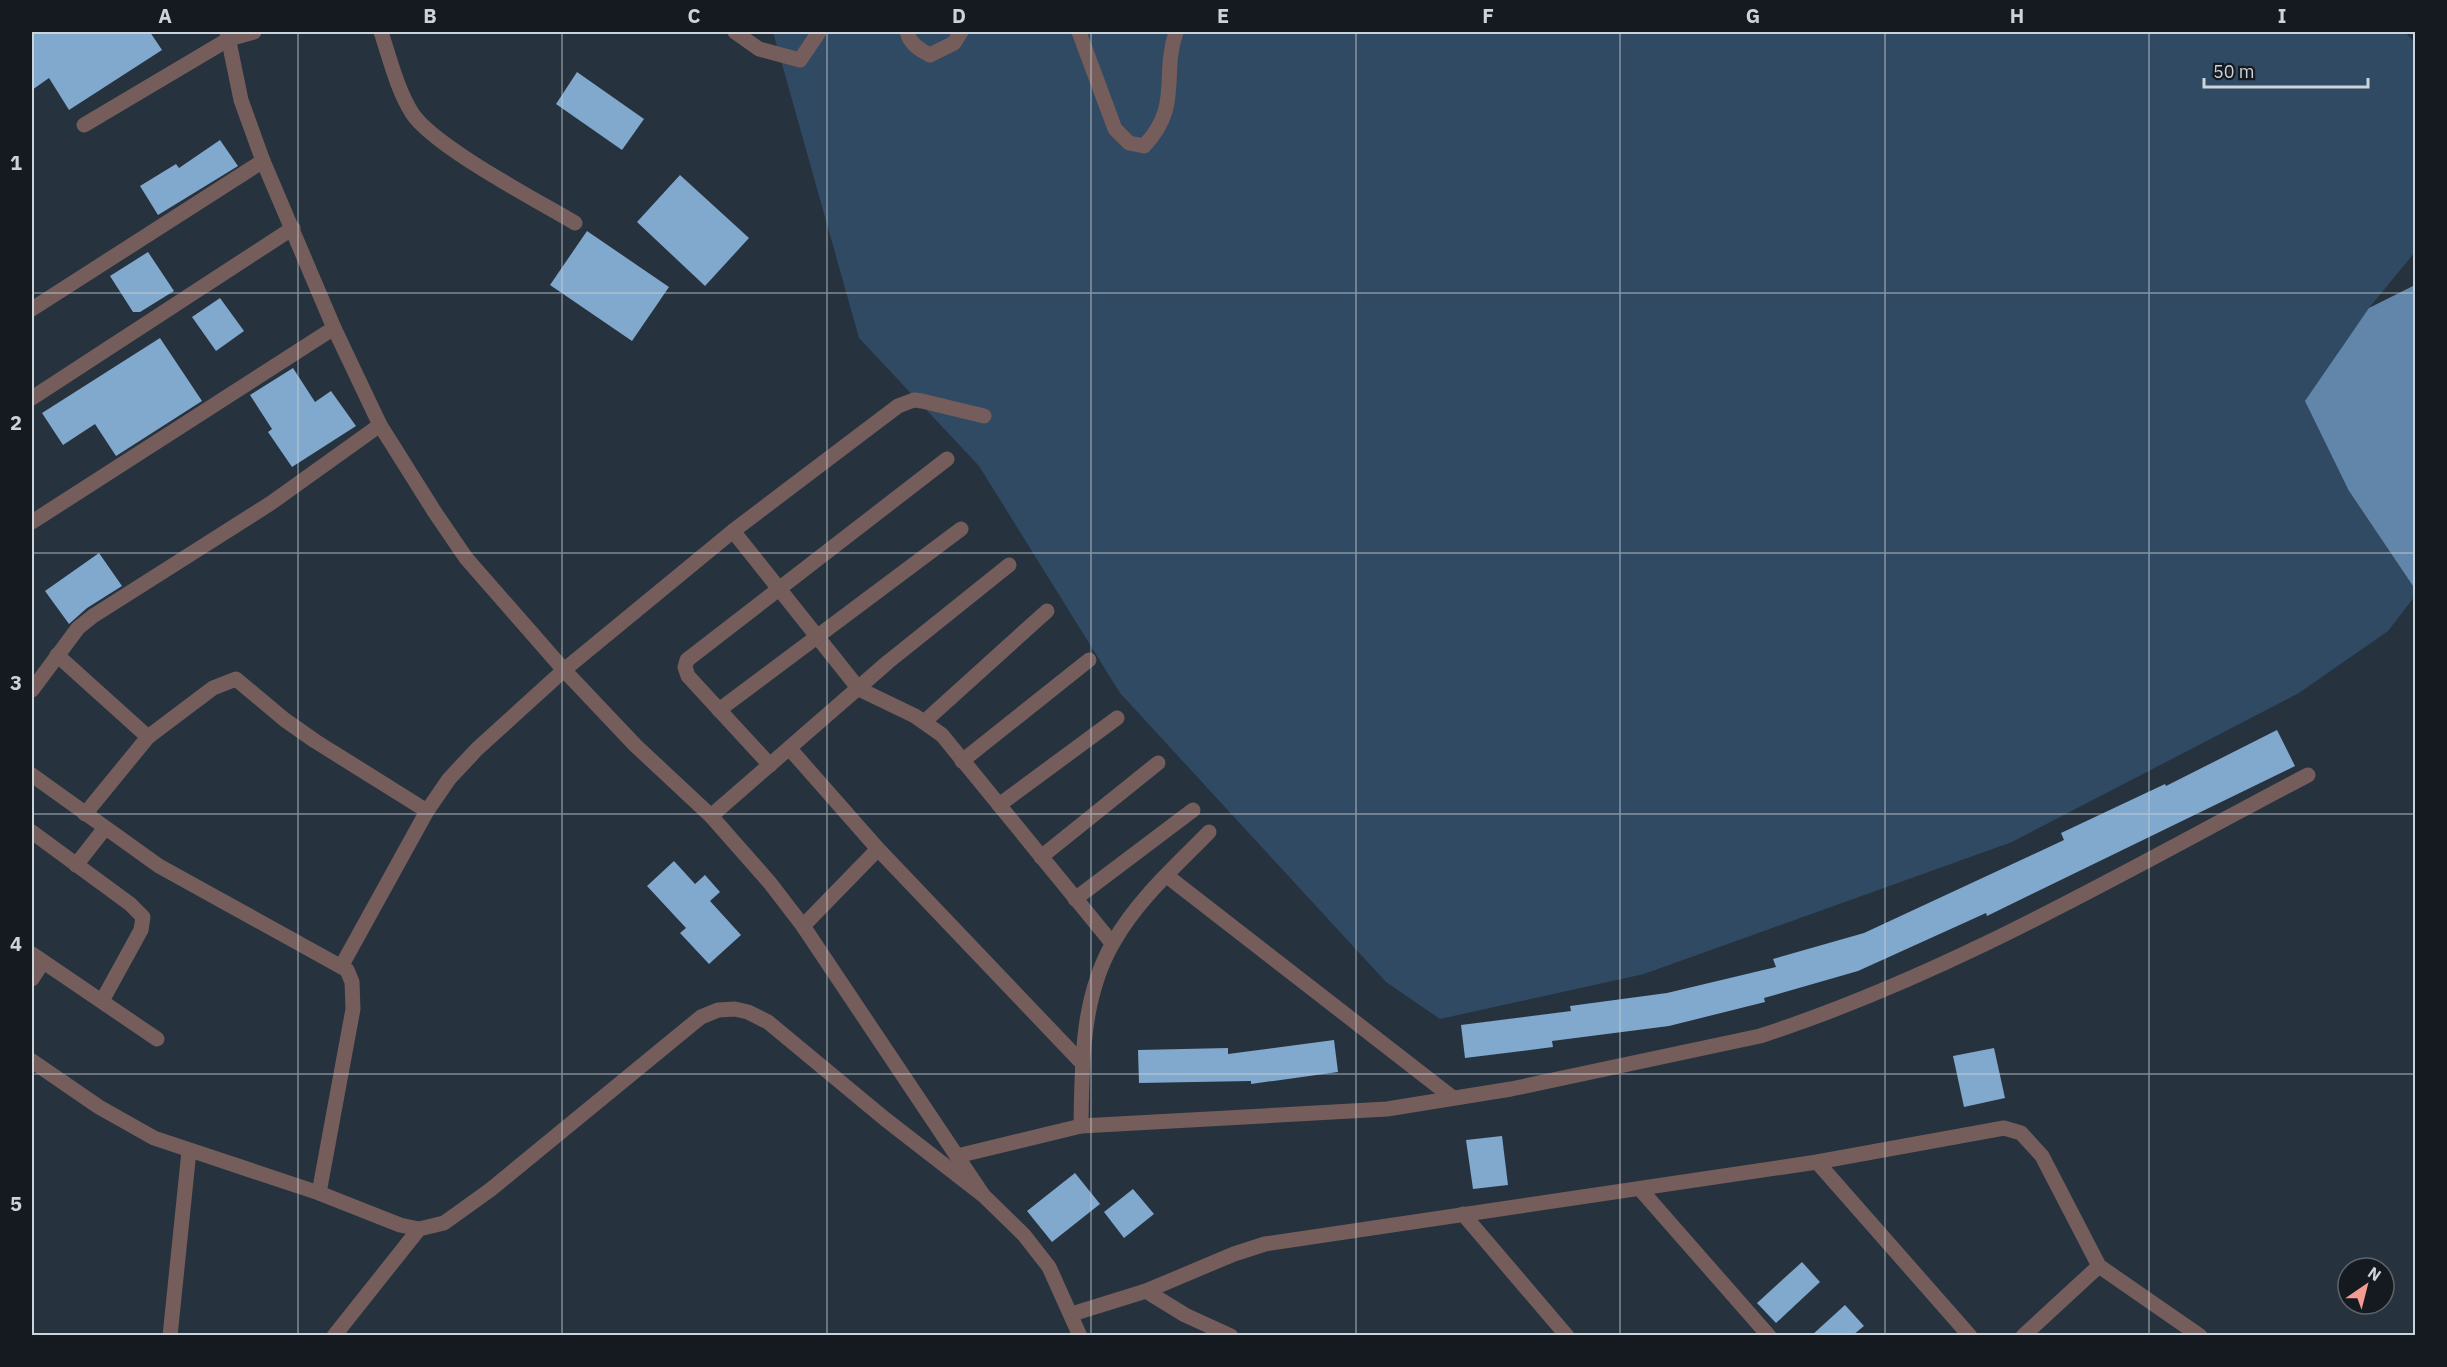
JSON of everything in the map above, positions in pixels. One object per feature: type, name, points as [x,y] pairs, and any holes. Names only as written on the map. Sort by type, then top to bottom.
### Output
[{"type":"street","points":[[84,125],[228,35],[254,32]]},
{"type":"street","points":[[381,32],[405,101],[422,126],[435,137],[519,191],[575,223]]},
{"type":"street","points":[[735,32],[759,49],[800,60],[819,32]]},
{"type":"street","points":[[907,32],[908,38],[919,50],[930,55],[954,43],[961,32]]},
{"type":"street","points":[[1079,32],[1115,129],[1129,143],[1144,146],[1158,131],[1168,109],[1172,43],[1176,32]]},
{"type":"street","points":[[228,35],[242,100],[263,161],[334,328],[380,425],[466,558],[564,670],[635,745],[711,816],[751,860],[803,926],[983,1195]]},
{"type":"street","points":[[32,309],[263,161]]},
{"type":"street","points":[[32,398],[293,228]]},
{"type":"street","points":[[32,522],[334,328]]},
{"type":"street","points":[[342,965],[428,811],[449,779],[477,749],[564,670],[733,531],[905,402],[922,401],[984,416]]},
{"type":"street","points":[[32,690],[57,655],[93,616],[271,503],[380,425]]},
{"type":"street","points":[[770,765],[688,676],[685,667],[687,660],[947,459]]},
{"type":"street","points":[[719,710],[961,529]]},
{"type":"street","points":[[733,531],[859,689],[924,722],[942,735],[1112,943]]},
{"type":"street","points":[[711,816],[888,662],[1009,565]]},
{"type":"street","points":[[924,722],[1047,611]]},
{"type":"street","points":[[57,655],[148,736]]},
{"type":"street","points":[[962,760],[1089,660]]},
{"type":"street","points":[[85,814],[148,736],[222,682],[236,679],[285,720],[315,741],[428,811]]},
{"type":"street","points":[[999,805],[1117,718]]},
{"type":"street","points":[[789,749],[878,849],[1082,1063]]},
{"type":"street","points":[[1041,857],[1158,763]]},
{"type":"street","points":[[957,1156],[1081,1126],[1387,1109],[1511,1089],[1710,1048],[1799,1023],[1938,966],[1996,938],[2308,774]]},
{"type":"street","points":[[32,775],[187,883],[342,965],[352,982],[353,1009],[319,1193]]},
{"type":"street","points":[[1076,899],[1193,810]]},
{"type":"street","points":[[76,865],[105,828]]},
{"type":"street","points":[[32,832],[130,904],[143,917],[141,930],[102,1001]]},
{"type":"street","points":[[1081,1126],[1082,1044],[1090,1007],[1112,943],[1143,900],[1209,832]]},
{"type":"street","points":[[803,926],[878,849]]},
{"type":"street","points":[[1167,876],[1454,1098]]},
{"type":"street","points":[[32,980],[37,958],[157,1039]]},
{"type":"street","points":[[32,1061],[123,1122],[189,1151],[319,1193],[390,1222],[419,1229],[444,1223],[490,1190],[679,1032],[701,1017],[718,1010],[748,1012],[768,1022],[885,1119],[983,1195],[1024,1235],[1049,1267],[1080,1335]]},
{"type":"street","points":[[1072,1314],[1146,1291],[1265,1244],[1817,1162],[1995,1129],[2011,1129],[2030,1140],[2042,1155],[2099,1266],[2200,1335]]},
{"type":"street","points":[[170,1335],[189,1151]]},
{"type":"street","points":[[1817,1162],[1970,1335]]},
{"type":"street","points":[[1640,1189],[1769,1335]]},
{"type":"street","points":[[1463,1214],[1567,1335]]},
{"type":"street","points":[[334,1335],[419,1229]]},
{"type":"street","points":[[2023,1335],[2099,1266]]},
{"type":"street","points":[[1146,1291],[1185,1316],[1231,1335]]},
{"type":"shaded area","points":[[773,32],[2405,32],[2416,44],[2415,252],[2369,308],[2349,491],[2415,589],[2415,596],[2388,631],[2299,693],[2012,842],[1644,974],[1440,1019],[1386,982],[1120,693],[979,466],[859,338]]},
{"type":"shaded area","points":[[2415,285],[2415,589],[2349,491],[2305,401],[2369,308]]},
{"type":"building","points":[[32,32],[150,32],[162,50],[69,110],[49,78],[32,90]]},
{"type":"building","points":[[577,72],[644,119],[622,150],[556,104]]},
{"type":"building","points":[[220,140],[238,166],[158,215],[140,186],[176,164],[179,168]]},
{"type":"building","points":[[680,175],[749,238],[705,286],[637,222]]},
{"type":"building","points":[[587,231],[669,287],[632,341],[550,285]]},
{"type":"building","points":[[148,252],[174,291],[140,312],[133,312],[110,276]]},
{"type":"building","points":[[220,298],[244,331],[216,351],[192,317]]},
{"type":"building","points":[[160,338],[202,401],[116,456],[95,424],[63,445],[42,413]]},
{"type":"building","points":[[293,368],[315,402],[331,391],[356,426],[292,467],[268,432],[272,429],[250,395]]},
{"type":"building","points":[[99,553],[122,586],[87,608],[69,624],[45,591]]},
{"type":"building","points":[[2277,730],[2295,766],[1987,916],[1986,913],[1858,971],[1764,998],[1765,1002],[1669,1026],[1552,1041],[1553,1047],[1465,1058],[1461,1025],[1571,1011],[1570,1006],[1667,993],[1776,967],[1773,959],[1864,933],[2064,840],[2061,833],[2165,784],[2166,786]]},
{"type":"building","points":[[674,861],[695,884],[705,875],[720,892],[710,901],[741,935],[709,964],[680,933],[686,928],[647,886]]},
{"type":"building","points":[[1334,1040],[1338,1072],[1251,1084],[1251,1081],[1139,1083],[1138,1050],[1228,1048],[1228,1054]]},
{"type":"building","points":[[1994,1048],[2005,1098],[1964,1107],[1953,1056]]},
{"type":"building","points":[[1502,1136],[1508,1185],[1473,1189],[1466,1140]]},
{"type":"building","points":[[1075,1173],[1100,1204],[1052,1242],[1027,1211]]},
{"type":"building","points":[[1133,1189],[1154,1214],[1124,1238],[1104,1212]]},
{"type":"building","points":[[1802,1262],[1820,1282],[1776,1323],[1757,1303]]},
{"type":"building","points":[[1845,1305],[1864,1326],[1853,1335],[1812,1335]]}]
